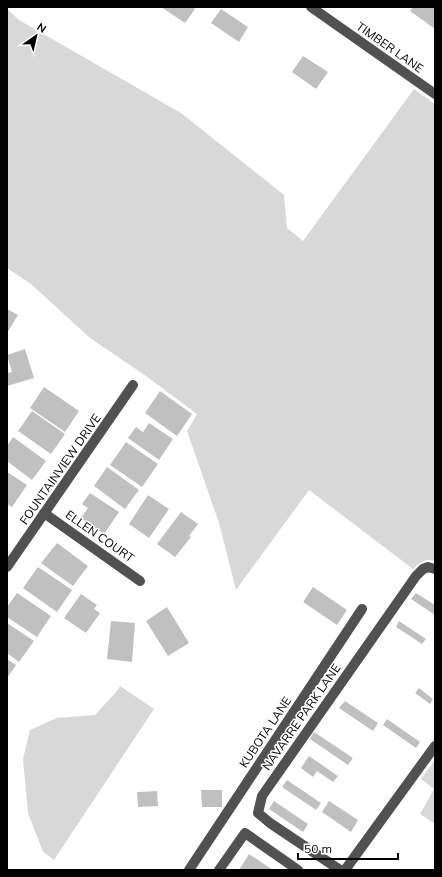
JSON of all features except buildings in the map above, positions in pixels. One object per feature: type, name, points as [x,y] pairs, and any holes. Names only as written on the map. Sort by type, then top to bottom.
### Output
[{"type":"street","name":"TIMBER LANE","points":[[311,7],[435,94]]},
{"type":"street","name":"FOUNTAINVIEW DRIVE","points":[[7,567],[133,385]]},
{"type":"street","name":"ELLEN COURT","points":[[44,513],[140,580]]},
{"type":"street","name":"NAVARRE PARK LANE","points":[[340,870],[270,823],[258,813],[262,796],[416,576],[422,569],[428,567],[435,569]]},
{"type":"street","name":"KUBOTA LANE","points":[[189,870],[362,609]]},
{"type":"street","points":[[345,870],[435,746]]},
{"type":"street","points":[[219,870],[245,833],[298,870]]},
{"type":"shaded area","points":[[7,9],[19,20],[181,113],[284,195],[287,228],[303,241],[414,89],[435,104],[435,561],[423,561],[413,569],[309,490],[236,590],[219,523],[187,431],[197,414],[146,376],[90,338],[31,284],[7,268]]},
{"type":"shaded area","points":[[120,686],[154,709],[54,860],[43,852],[28,813],[23,759],[30,730],[57,718],[95,715]]},
{"type":"shaded area","points":[[435,760],[435,824],[420,814],[434,789],[421,779]]}]
